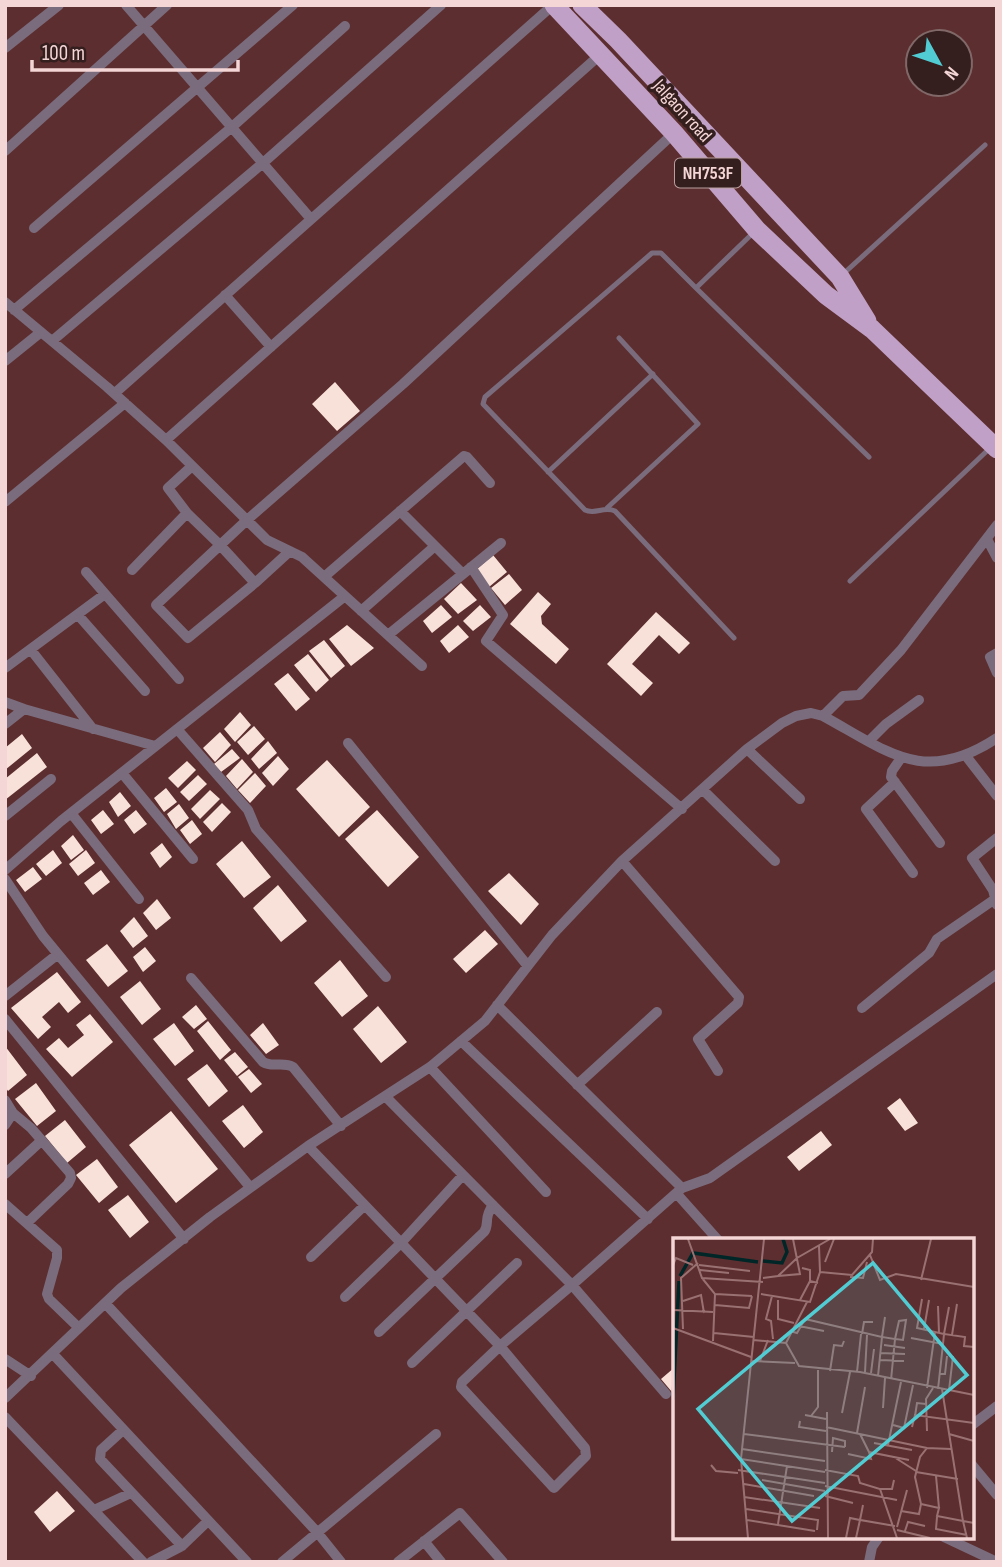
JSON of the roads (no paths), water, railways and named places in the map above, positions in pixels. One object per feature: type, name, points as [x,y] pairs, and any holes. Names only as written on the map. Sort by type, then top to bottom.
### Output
[{"type":"highway","name":"Jalgaon road","points":[[553,5],[674,132],[757,230],[826,295],[872,329],[995,447]]},
{"type":"highway","name":"Jalgaon road","points":[[582,5],[840,277],[872,329]]},
{"type":"street","points":[[5,48],[59,5]]},
{"type":"street","points":[[126,5],[311,219]]},
{"type":"street","points":[[5,150],[167,5]]},
{"type":"street","points":[[34,228],[293,5]]},
{"type":"street","points":[[52,341],[263,163],[441,5]]},
{"type":"street","points":[[114,393],[553,5]]},
{"type":"street","points":[[345,26],[232,127],[10,306],[166,440],[267,540],[302,557],[422,666]]},
{"type":"street","points":[[166,440],[601,54]]},
{"type":"street","points":[[289,551],[256,583],[188,638],[156,605],[247,520],[403,384],[674,132]]},
{"type":"street","points":[[225,295],[271,347]]},
{"type":"street","points":[[5,361],[41,332]]},
{"type":"street","points":[[5,502],[125,403]]},
{"type":"street","points":[[324,577],[464,456],[490,483]]},
{"type":"street","points":[[192,466],[168,488],[187,513],[256,583]]},
{"type":"street","points":[[400,511],[435,547],[467,570],[503,615],[486,641],[682,809]]},
{"type":"street","points":[[132,570],[187,513]]},
{"type":"street","points":[[823,716],[843,696],[859,695],[896,657],[997,526]]},
{"type":"street","points":[[986,539],[997,558]]},
{"type":"street","points":[[388,635],[501,542]]},
{"type":"street","points":[[361,611],[435,547]]},
{"type":"street","points":[[86,572],[179,679]]},
{"type":"street","points":[[5,668],[105,594]]},
{"type":"street","points":[[5,870],[71,813],[345,596]]},
{"type":"street","points":[[78,615],[145,691]]},
{"type":"street","points":[[31,650],[93,729]]},
{"type":"street","points":[[997,653],[990,657],[990,660],[997,673]]},
{"type":"street","points":[[869,741],[886,724],[919,700]]},
{"type":"street","points":[[5,702],[155,746]]},
{"type":"street","points":[[5,724],[24,709]]},
{"type":"street","points":[[5,1398],[121,1288],[308,1146],[430,1067],[485,1021],[527,965],[622,861],[747,749],[782,723],[810,712],[823,716],[901,758],[921,762],[967,756],[997,738]]},
{"type":"street","points":[[177,729],[248,810],[256,829],[386,977]]},
{"type":"street","points":[[348,743],[527,965]]},
{"type":"street","points":[[747,749],[800,799]]},
{"type":"street","points":[[967,756],[997,796]]},
{"type":"street","points":[[901,758],[891,775],[940,844]]},
{"type":"street","points":[[122,772],[193,859]]},
{"type":"street","points":[[5,816],[51,779]]},
{"type":"street","points":[[895,782],[866,809],[913,873]]},
{"type":"street","points":[[703,790],[775,861]]},
{"type":"street","points":[[71,813],[139,899]]},
{"type":"street","points":[[862,1008],[929,953],[937,939],[996,902],[993,890],[972,858],[997,838]]},
{"type":"street","points":[[622,861],[739,997],[738,1003],[698,1040],[718,1071]]},
{"type":"street","points":[[5,879],[43,936],[250,1188]]},
{"type":"street","points":[[7,991],[58,954]]},
{"type":"street","points":[[308,1146],[500,1346],[585,1448],[586,1455],[554,1488],[461,1387],[462,1382],[500,1346],[679,1191],[710,1178],[997,974]]},
{"type":"street","points":[[191,978],[263,1062],[293,1067],[341,1126]]},
{"type":"street","points":[[497,1005],[679,1191],[716,1238]]},
{"type":"street","points":[[576,1085],[657,1012]]},
{"type":"street","points":[[5,1019],[184,1239]]},
{"type":"street","points":[[461,1041],[648,1219]]},
{"type":"street","points":[[430,1067],[546,1192]]},
{"type":"street","points":[[386,1097],[572,1285],[666,1394]]},
{"type":"street","points":[[5,1100],[70,1173],[71,1178],[27,1223]]},
{"type":"street","points":[[5,1125],[13,1112]]},
{"type":"street","points":[[5,1174],[41,1141]]},
{"type":"street","points":[[345,1297],[401,1244],[463,1175]]},
{"type":"street","points":[[5,1204],[57,1250],[47,1294],[79,1328]]},
{"type":"street","points":[[379,1332],[484,1232],[487,1225],[486,1216],[493,1205]]},
{"type":"street","points":[[312,1257],[364,1206]]},
{"type":"street","points":[[412,1363],[517,1263]]},
{"type":"street","points":[[105,1303],[317,1532],[341,1562]]},
{"type":"street","points":[[52,1354],[247,1562]]},
{"type":"street","points":[[5,1360],[31,1376]]},
{"type":"street","points":[[974,1423],[997,1406]]},
{"type":"street","points":[[5,1416],[143,1562]]},
{"type":"street","points":[[123,1430],[101,1450],[100,1459],[182,1546]]},
{"type":"street","points":[[282,1562],[436,1434]]},
{"type":"street","points":[[974,1467],[997,1494]]},
{"type":"street","points":[[94,1510],[131,1493]]},
{"type":"street","points":[[398,1562],[460,1513],[503,1562]]},
{"type":"street","points":[[151,1562],[182,1546],[208,1521]]},
{"type":"street","points":[[869,1562],[872,1547],[878,1539]]},
{"type":"street","points":[[948,1539],[997,1562]]},
{"type":"street","points":[[424,1541],[441,1562]]},
{"type":"lane","points":[[840,277],[985,145]]},
{"type":"lane","points":[[696,288],[757,230]]},
{"type":"lane","points":[[619,338],[698,424],[697,428],[607,508],[592,512],[584,510],[485,407],[485,397],[652,253],[661,253],[869,457]]},
{"type":"lane","points":[[548,472],[653,374]]},
{"type":"lane","points":[[850,581],[995,447]]},
{"type":"lane","points":[[607,508],[615,511],[734,638]]}]
